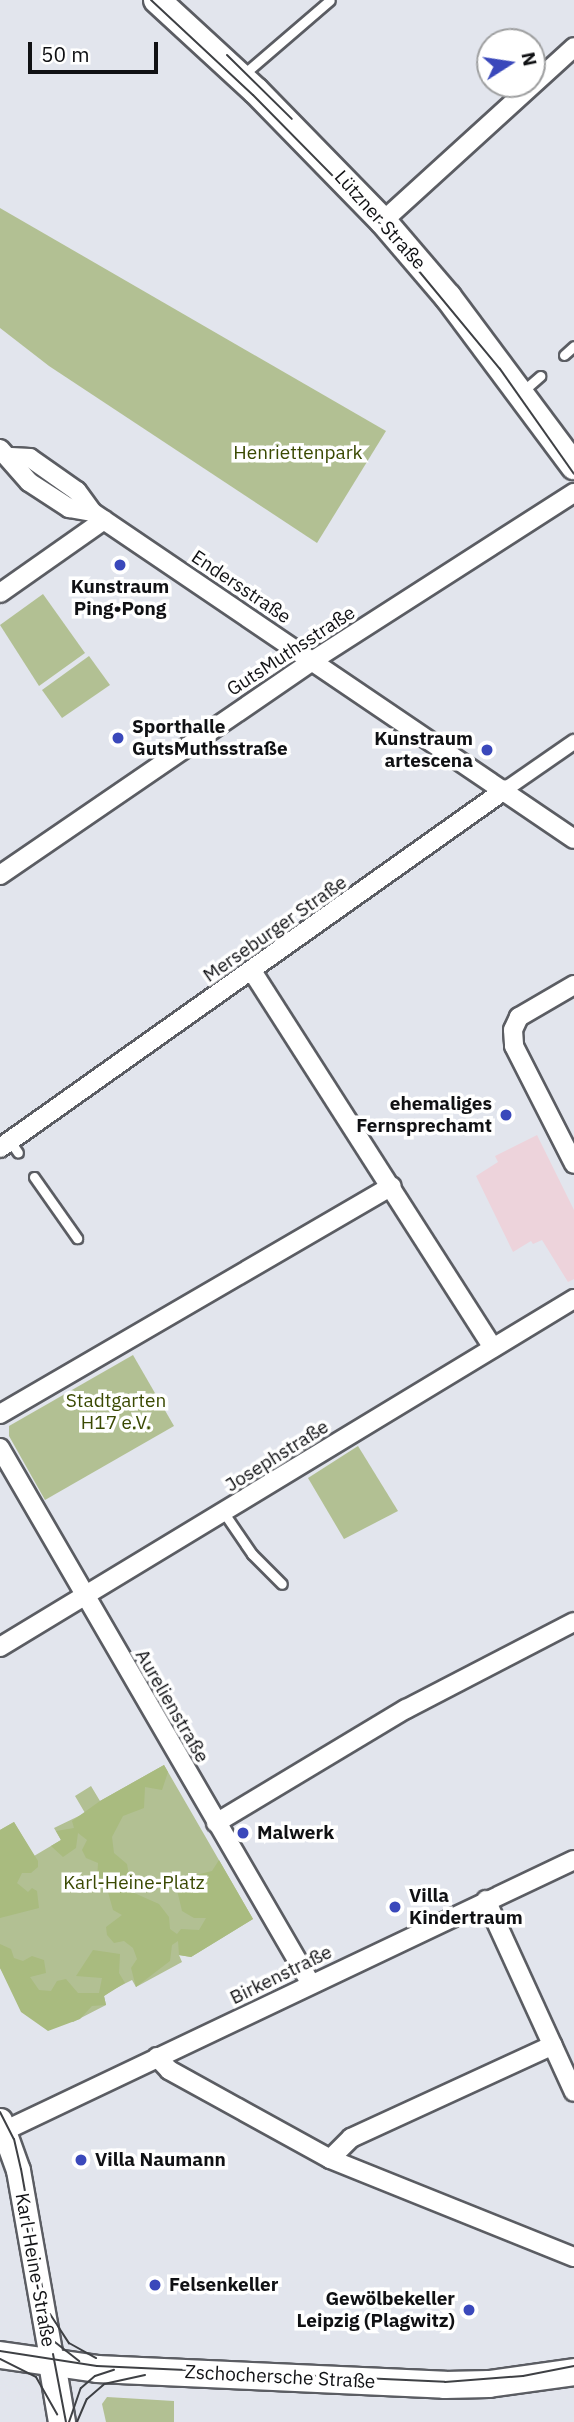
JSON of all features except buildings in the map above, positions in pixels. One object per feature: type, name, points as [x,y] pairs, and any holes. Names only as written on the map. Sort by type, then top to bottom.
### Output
[{"type":"main road","name":"Lützner Straße","points":[[157,0],[242,77],[383,221],[531,384],[574,466]]},
{"type":"main road","name":"Zschochersche Straße","points":[[0,2354],[52,2363],[445,2385],[569,2371]]},
{"type":"main road","name":"Karl-Heine-Straße","points":[[52,2363],[62,2422]]},
{"type":"street","points":[[383,221],[574,47]]},
{"type":"street","name":"Endersstraße","points":[[6,453],[29,482],[68,508],[98,516],[506,789],[574,839]]},
{"type":"street","name":"GutsMuthsstraße","points":[[0,875],[312,661],[559,507],[574,493]]},
{"type":"street","points":[[1,591],[98,516]]},
{"type":"street","name":"Merseburger Straße","points":[[10,1147],[574,742]]},
{"type":"street","points":[[252,971],[392,1186],[493,1348]]},
{"type":"street","points":[[574,985],[519,1017],[513,1030],[514,1046],[574,1164]]},
{"type":"street","points":[[0,1414],[392,1186]]},
{"type":"street","name":"Josephstraße","points":[[0,1647],[574,1299]]},
{"type":"street","name":"Aurelienstraße","points":[[0,1448],[84,1597],[311,1984]]},
{"type":"street","points":[[216,1823],[407,1709],[574,1622]]},
{"type":"street","name":"Birkenstraße","points":[[3,2125],[158,2057],[574,1860]]},
{"type":"street","points":[[486,1900],[574,2092]]},
{"type":"street","points":[[330,2159],[351,2138],[553,2045]]},
{"type":"street","points":[[158,2057],[169,2070],[330,2159],[574,2257]]},
{"type":"street","name":"Karl-Heine-Straße","points":[[3,2125],[18,2170],[52,2363]]},
{"type":"lane","points":[[242,77],[330,0]]},
{"type":"lane","points":[[564,355],[574,345]]},
{"type":"lane","points":[[34,1177],[77,1238]]},
{"type":"lane","points":[[225,1513],[252,1554],[282,1584]]},
{"type":"shaded area","points":[[537,1135],[574,1210],[574,1279],[568,1282],[542,1240],[533,1244],[531,1241],[513,1252],[476,1176],[498,1162],[495,1156]]},
{"type":"green space","name":"Henriettenpark","points":[[0,208],[386,431],[317,543],[49,366],[0,328]]},
{"type":"green space","points":[[43,594],[85,653],[39,686],[0,625]]},
{"type":"green space","points":[[89,656],[110,685],[62,718],[42,690]]},
{"type":"green space","name":"Stadtgarten H17 e.V.","points":[[133,1355],[174,1426],[45,1500],[9,1436],[9,1426]]},
{"type":"green space","points":[[358,1446],[398,1511],[344,1539],[308,1478]]},
{"type":"green space","name":"Karl-Heine-Platz","points":[[164,1765],[253,1919],[191,1957],[179,1955],[182,1962],[136,1987],[132,1980],[114,1989],[104,1996],[106,2005],[73,2022],[28,2009],[0,1968],[0,1830],[14,1822],[34,1856],[61,1840],[54,1828],[85,1813],[75,1796],[91,1786],[100,1801]]},
{"type":"green space","points":[[164,1765],[168,1772],[162,1790],[145,1787],[144,1808],[123,1816],[112,1837],[114,1853],[127,1864],[132,1892],[159,1904],[169,1917],[170,1929],[177,1934],[181,1929],[199,1930],[206,1918],[194,1918],[182,1911],[177,1890],[184,1878],[212,1871],[219,1860],[253,1919],[191,1957],[179,1955],[178,1941],[172,1945],[170,1961],[136,1987],[131,1968],[137,1959],[133,1948],[124,1941],[114,1943],[107,1935],[106,1927],[122,1915],[113,1910],[106,1885],[97,1880],[98,1863],[86,1858],[82,1850],[87,1840],[78,1833],[76,1848],[63,1857],[51,1846],[61,1840],[56,1831],[74,1828],[72,1821],[100,1801]]},
{"type":"green space","points":[[14,1822],[38,1861],[38,1867],[31,1873],[22,1873],[17,1883],[28,1892],[32,1888],[37,1891],[39,1908],[0,1918],[0,1830]]},
{"type":"green space","points":[[0,1944],[11,1949],[14,1958],[23,1961],[32,1956],[44,1960],[46,1973],[30,1977],[39,1990],[51,1991],[57,1981],[66,1979],[78,1993],[99,1993],[102,1978],[76,1976],[93,1950],[120,1954],[119,1973],[125,1983],[104,1996],[106,2005],[92,2006],[80,2019],[48,2031],[21,2012],[0,1968]]},
{"type":"green space","points":[[107,2397],[174,2401],[174,2422],[106,2422],[102,2404]]},
{"type":"tram line","points":[[151,0],[253,95],[380,224],[500,369],[574,474]]},
{"type":"tram line","points":[[227,55],[292,119]]},
{"type":"tram line","points":[[0,2112],[14,2139],[21,2169],[49,2326]]},
{"type":"tram line","points":[[50,2314],[69,2343],[96,2358]]},
{"type":"tram line","points":[[40,2315],[51,2339],[79,2361]]},
{"type":"tram line","points":[[0,2351],[97,2366],[445,2382],[523,2376],[574,2366]]},
{"type":"tram line","points":[[53,2354],[66,2422]]},
{"type":"tram line","points":[[0,2359],[36,2377],[57,2414]]},
{"type":"tram line","points":[[69,2422],[81,2388],[95,2376],[114,2370]]},
{"type":"tram line","points":[[77,2422],[87,2399],[104,2384],[145,2375]]},
{"type":"place","name":"Kunstraum Ping•Pong","points":[[120,565]]},
{"type":"place","name":"Sporthalle GutsMuthsstraße","points":[[118,738]]},
{"type":"place","name":"Kunstraum artescena","points":[[487,750]]},
{"type":"place","name":"ehemaliges Fernsprechamt","points":[[506,1115]]},
{"type":"place","name":"Malwerk","points":[[243,1833]]},
{"type":"place","name":"Villa Kindertraum","points":[[395,1907]]},
{"type":"place","name":"Villa Naumann","points":[[81,2160]]},
{"type":"place","name":"Felsenkeller","points":[[155,2285]]},
{"type":"place","name":"Gewölbekeller Leipzig (Plagwitz)","points":[[469,2310]]}]
